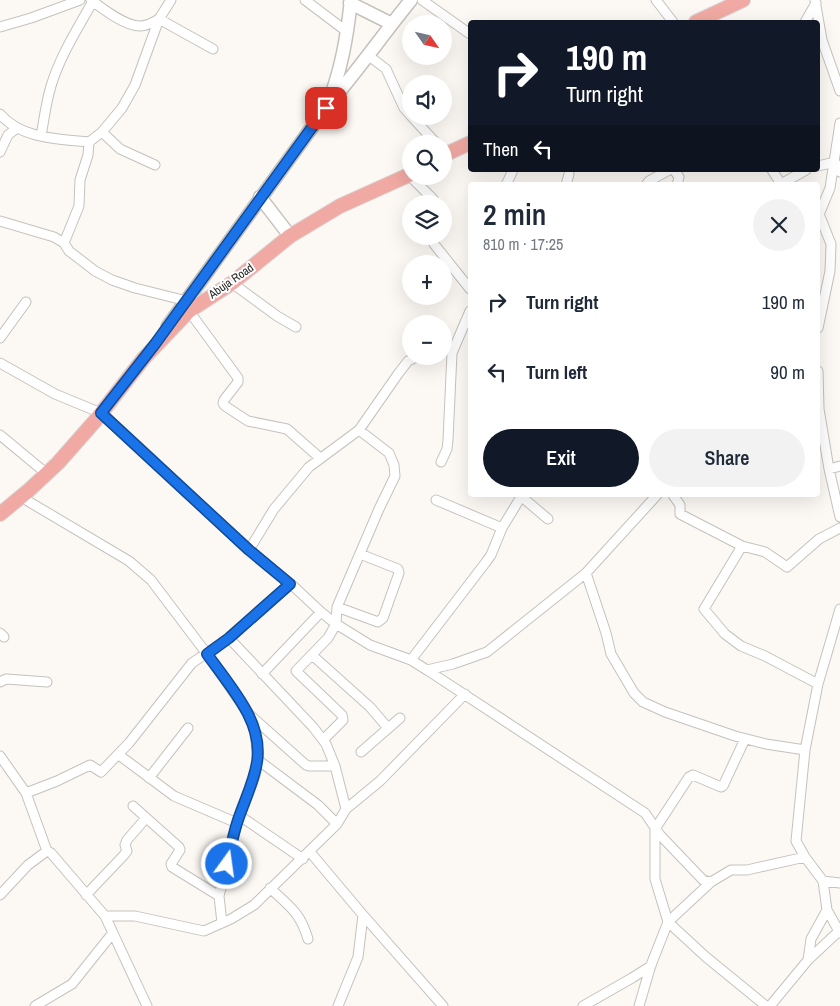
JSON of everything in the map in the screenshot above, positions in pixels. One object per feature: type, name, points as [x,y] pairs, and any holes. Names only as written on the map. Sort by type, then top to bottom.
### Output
[{"type":"main road","points":[[188,306],[260,197],[326,108],[412,0]]},
{"type":"main road","points":[[699,20],[723,5],[743,0]]},
{"type":"main road","points":[[326,108],[339,72],[351,1],[392,24]]},
{"type":"main road","points":[[452,148],[468,144]]},
{"type":"main road","name":"Abuja Road","points":[[0,514],[58,463],[188,306],[232,283],[290,236],[340,206],[402,178]]},
{"type":"main road","points":[[260,197],[290,236]]},
{"type":"street","points":[[0,27],[80,0]]},
{"type":"street","points":[[41,136],[55,76],[92,0],[104,10],[132,25],[142,26],[159,19]]},
{"type":"street","points":[[0,114],[17,128],[41,136],[89,142],[102,132],[122,108],[135,86],[159,19],[171,0]]},
{"type":"street","points":[[305,0],[346,31]]},
{"type":"street","points":[[422,0],[468,33]]},
{"type":"street","points":[[656,0],[671,20]]},
{"type":"street","points":[[806,20],[815,2]]},
{"type":"street","points":[[815,2],[818,20]]},
{"type":"street","points":[[159,19],[213,49]]},
{"type":"street","points":[[820,29],[840,91]]},
{"type":"street","points":[[369,56],[386,69],[402,104]]},
{"type":"street","points":[[829,56],[840,68]]},
{"type":"street","points":[[820,211],[830,188],[840,124]]},
{"type":"street","points":[[419,125],[428,135]]},
{"type":"street","points":[[0,152],[8,135],[17,128]]},
{"type":"street","points":[[102,132],[120,149],[155,165]]},
{"type":"street","points":[[64,243],[79,206],[80,180],[88,155],[89,142]]},
{"type":"street","points":[[820,166],[835,162]]},
{"type":"street","points":[[835,162],[840,172]]},
{"type":"street","points":[[648,182],[665,172]]},
{"type":"street","points":[[785,182],[803,172]]},
{"type":"street","points":[[567,182],[569,174]]},
{"type":"street","points":[[420,185],[429,195]]},
{"type":"street","points":[[820,220],[831,244],[830,271],[820,318]]},
{"type":"street","points":[[0,221],[54,237],[64,243],[69,251],[95,271],[112,280],[188,306],[238,378],[238,382],[224,400],[225,406],[248,421],[287,429],[320,458]]},
{"type":"street","points":[[435,245],[468,286]]},
{"type":"street","points":[[232,283],[277,316],[296,327]]},
{"type":"street","points":[[0,338],[26,302]]},
{"type":"street","points":[[452,345],[468,315]]},
{"type":"street","points":[[0,363],[55,394],[101,413],[249,550],[336,624],[370,645],[411,660],[428,670],[645,813],[655,828],[703,880],[711,882]]},
{"type":"street","points":[[249,550],[274,510],[309,467],[359,430],[405,365]]},
{"type":"street","points":[[441,462],[448,440],[448,365]]},
{"type":"street","points":[[820,416],[840,517]]},
{"type":"street","points":[[323,740],[343,720],[342,715],[296,670],[328,638],[336,624],[338,608],[395,476],[394,466],[389,453],[359,430]]},
{"type":"street","points":[[0,435],[47,474]]},
{"type":"street","points":[[829,468],[840,466]]},
{"type":"street","points":[[21,497],[129,561],[144,573],[160,590],[248,713],[306,765],[335,766]]},
{"type":"street","points":[[411,660],[491,555],[502,528],[521,497]]},
{"type":"street","points":[[523,497],[548,520]]},
{"type":"street","points":[[428,670],[453,664],[487,652],[586,573],[655,497]]},
{"type":"street","points":[[674,497],[680,505],[680,514],[742,546],[764,552],[787,568],[819,539],[840,528]]},
{"type":"street","points":[[436,500],[502,528]]},
{"type":"street","points":[[742,546],[704,609],[725,634],[741,646],[765,656],[818,684]]},
{"type":"street","points":[[338,608],[378,622],[383,618],[399,573],[398,569],[360,554]]},
{"type":"street","points":[[586,573],[606,632],[611,654],[634,693],[643,702],[665,712],[745,739],[805,750]]},
{"type":"street","points":[[26,793],[57,782],[90,765],[101,772],[119,755],[192,663],[229,638],[290,584]]},
{"type":"street","points":[[745,739],[723,786],[721,787],[693,775],[689,777],[655,828],[655,879],[668,922],[706,957],[768,1006],[808,960],[839,932],[827,910],[823,881],[796,841],[805,750],[818,684],[840,609]]},
{"type":"street","points":[[262,674],[321,612]]},
{"type":"street","points":[[229,638],[323,740],[335,766],[346,809]]},
{"type":"street","points":[[312,656],[370,707],[388,728]]},
{"type":"street","points":[[0,682],[6,679],[47,682]]},
{"type":"street","points":[[105,916],[135,916],[204,931],[254,906],[270,888],[310,852],[337,824],[346,809],[380,781],[465,694]]},
{"type":"street","points":[[222,923],[219,896],[239,819],[255,776],[258,760],[255,732],[248,713]]},
{"type":"street","points":[[361,752],[400,718]]},
{"type":"street","points":[[149,778],[188,728]]},
{"type":"street","points":[[119,755],[174,796],[239,819],[302,859]]},
{"type":"street","points":[[0,756],[26,793],[47,851],[51,853],[105,916],[147,1006]]},
{"type":"street","points":[[258,760],[318,804],[337,824]]},
{"type":"street","points":[[133,806],[180,849],[171,864],[172,867],[219,896]]},
{"type":"street","points":[[86,895],[124,855],[127,840],[146,818]]},
{"type":"street","points":[[0,895],[28,865],[47,851]]},
{"type":"street","points":[[310,852],[443,1006]]},
{"type":"street","points":[[639,1006],[651,965],[668,922],[711,882],[731,870],[747,870],[805,857]]},
{"type":"street","points":[[823,881],[840,883]]},
{"type":"street","points":[[270,888],[298,914],[304,923],[308,939]]},
{"type":"street","points":[[808,960],[811,939],[827,910]]},
{"type":"street","points":[[338,1006],[358,957],[363,915]]},
{"type":"street","points":[[35,1006],[72,984],[112,934]]},
{"type":"street","points":[[583,1006],[651,965]]},
{"type":"route","points":[[227,864],[237,823],[255,776],[258,757],[255,732],[248,713],[207,654],[229,638],[290,584],[249,550],[101,413],[187,301],[260,197],[326,108]]}]
